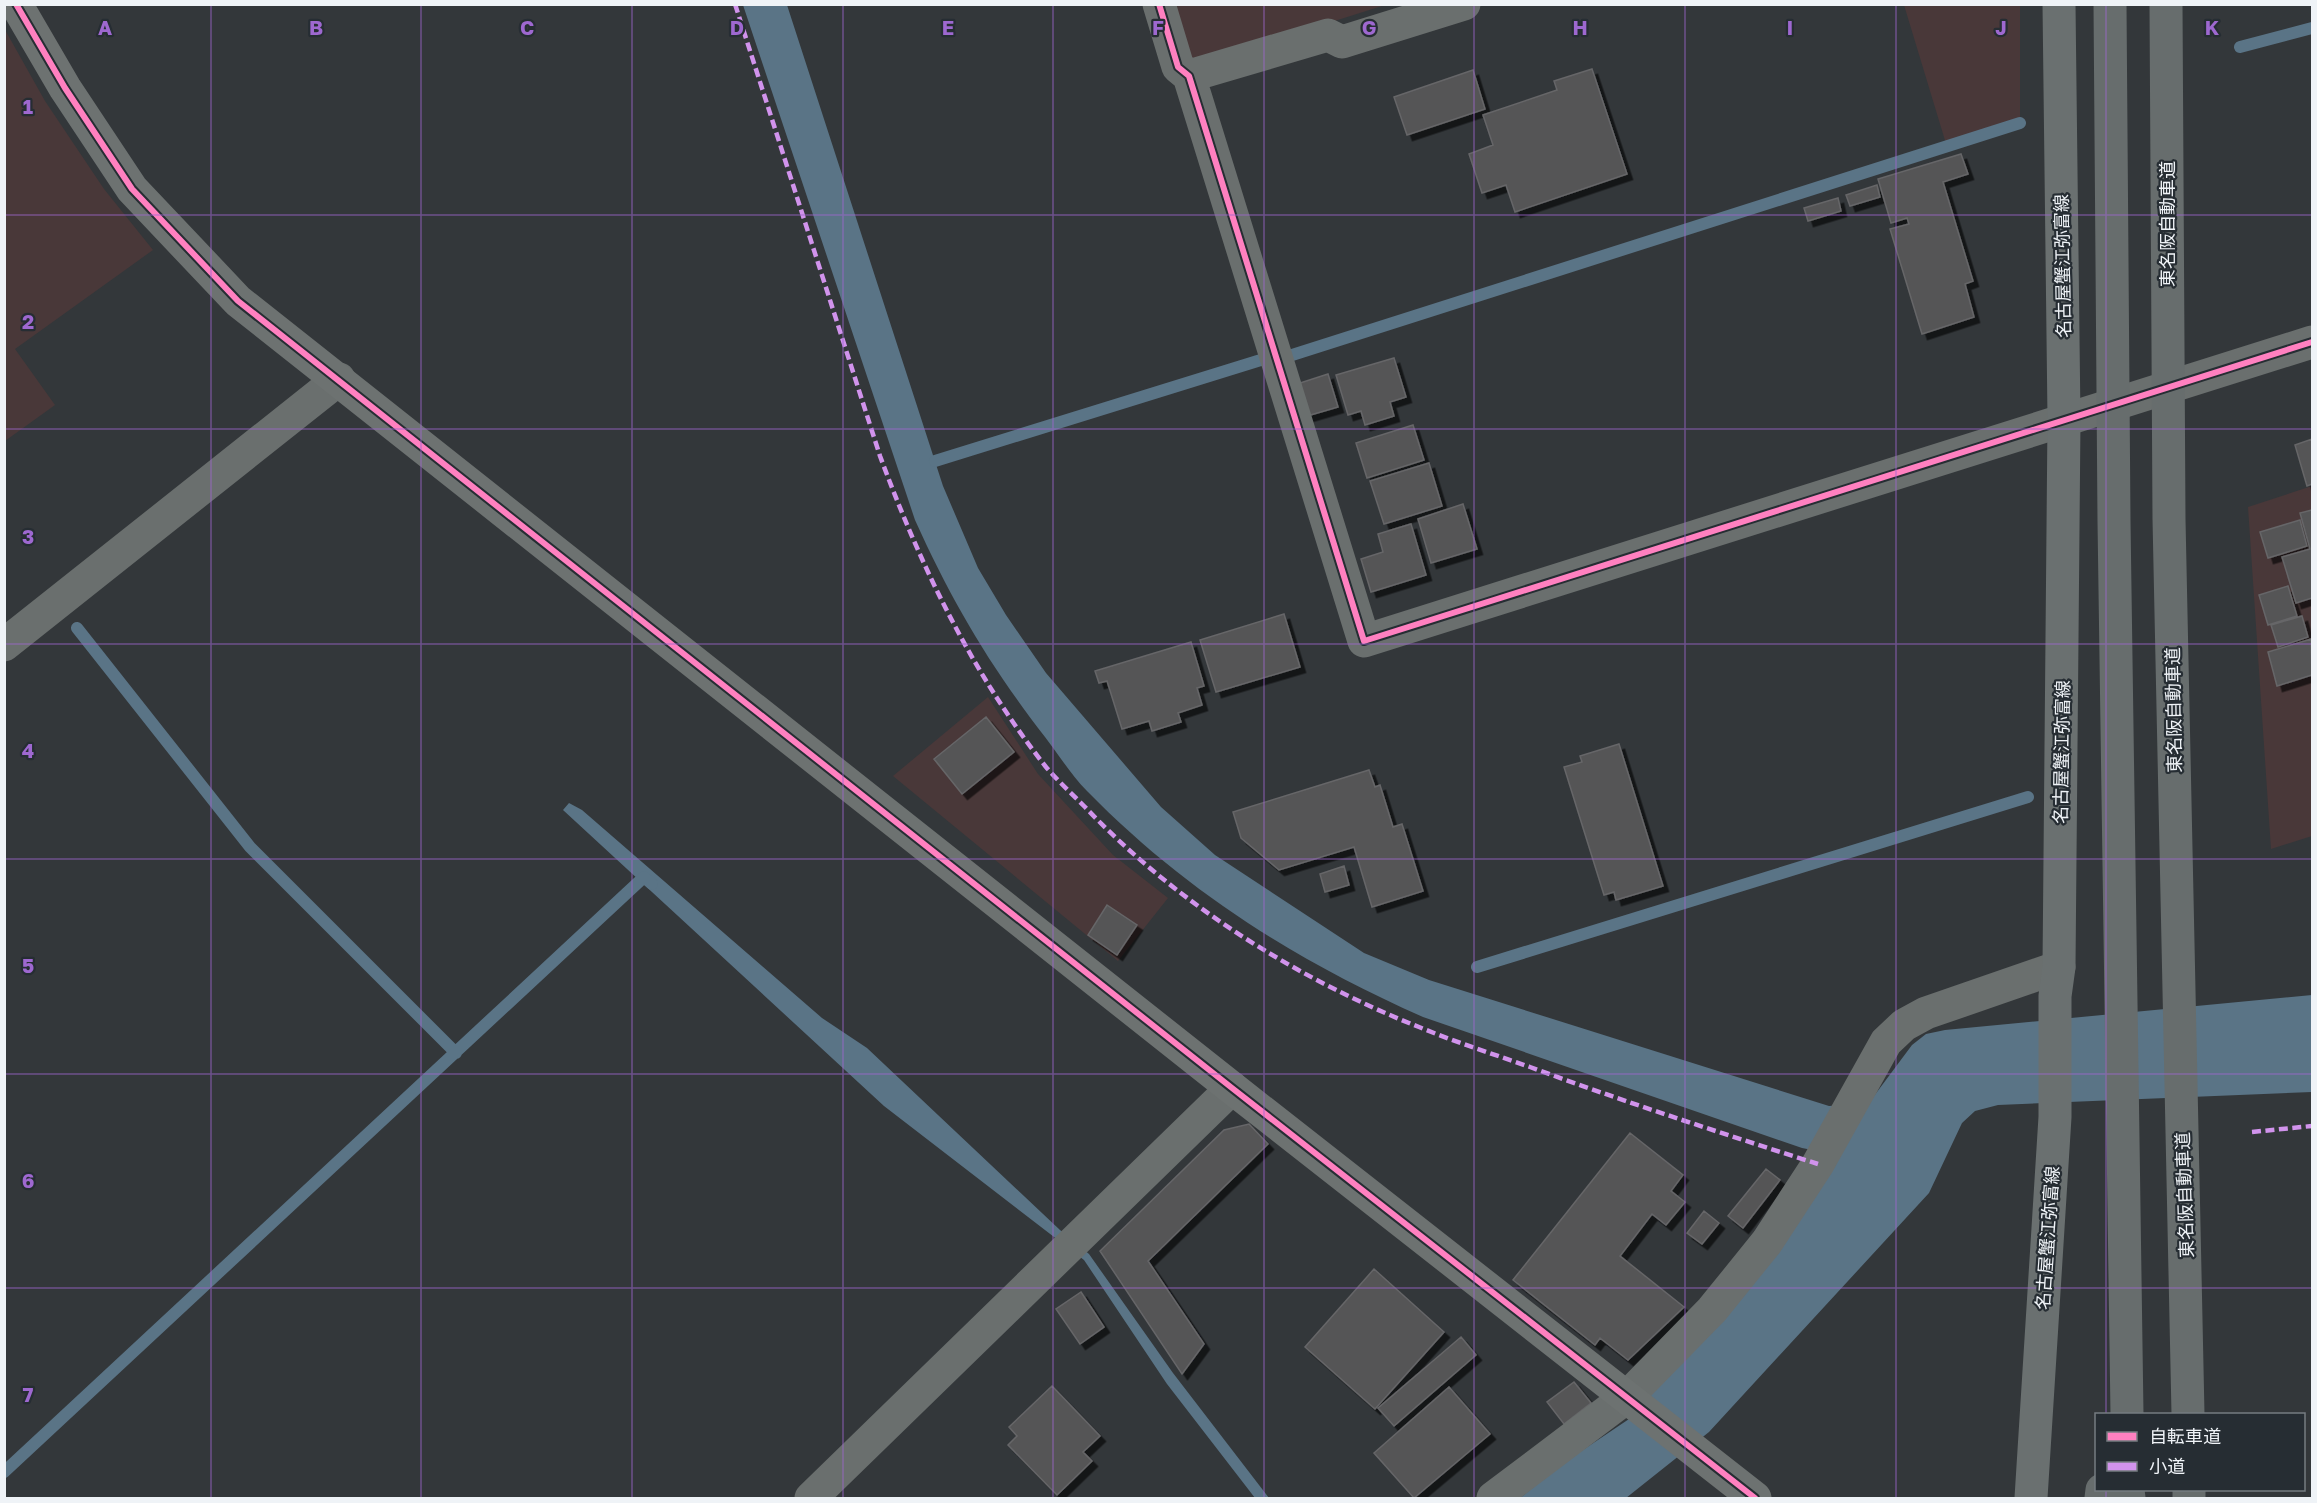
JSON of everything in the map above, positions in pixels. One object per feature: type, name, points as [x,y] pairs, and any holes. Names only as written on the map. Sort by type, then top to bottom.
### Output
[{"type":"highway","points":[[2110,4],[2114,521],[2127,1413]]},
{"type":"highway","name":"東名阪自動車道","points":[[2166,4],[2170,542],[2188,1413]]},
{"type":"highway","points":[[2114,1413],[2126,1335]]},
{"type":"main road","name":"名古屋蟹江弥富線","points":[[2031,1498],[2055,1118],[2064,419],[2059,4]]},
{"type":"street","points":[[16,4],[65,88],[132,189],[238,301],[1232,1088],[1628,1396],[1755,1498]]},
{"type":"street","points":[[1159,4],[1178,66],[1189,76],[1364,641],[2313,342]]},
{"type":"street","points":[[1189,76],[1328,35],[1342,42],[1464,4]]},
{"type":"street","points":[[4,645],[339,379]]},
{"type":"street","points":[[1493,1498],[1628,1396],[1719,1302],[1767,1242],[1820,1158],[1886,1042],[1904,1025],[1926,1012],[2057,982]]},
{"type":"street","points":[[811,1498],[1232,1088]]},
{"type":"shaded area","points":[[1173,5],[1385,5],[1199,64],[1190,59]]},
{"type":"shaded area","points":[[1904,5],[2020,5],[2020,123],[1947,147]]},
{"type":"shaded area","points":[[4,28],[45,101],[104,189],[153,250],[15,349],[55,405],[5,441]]},
{"type":"shaded area","points":[[2312,486],[2312,836],[2271,849],[2248,507]]},
{"type":"shaded area","points":[[988,697],[1038,774],[1113,855],[1168,898],[1118,961],[893,776]]},
{"type":"water","points":[[743,5],[787,5],[943,486],[978,568],[1006,615],[1046,673],[1161,807],[1215,855],[1364,953],[1429,980],[1829,1106],[1868,1104],[1912,1045],[1926,1034],[1945,1030],[2312,995],[2312,1092],[1998,1105],[1975,1111],[1962,1123],[1929,1193],[1709,1432],[1626,1498],[1520,1498],[1562,1464],[1635,1415],[1838,1155],[1802,1148],[1423,1017],[1376,995],[1286,947],[1244,920],[1163,860],[1087,791],[1070,772],[989,659],[943,579],[915,520]]},
{"type":"water","points":[[569,803],[582,810],[822,1018],[867,1048],[1060,1230],[1089,1254],[1173,1373],[1269,1498],[1255,1498],[1167,1384],[1084,1260],[884,1106],[563,810]]},
{"type":"building","points":[[1592,69],[1627,174],[1515,212],[1506,185],[1482,193],[1469,154],[1493,145],[1483,115],[1557,90],[1554,81]]},
{"type":"building","points":[[1473,70],[1485,109],[1407,135],[1394,97]]},
{"type":"building","points":[[1961,154],[1968,174],[1943,182],[1973,281],[1965,284],[1974,317],[1922,334],[1890,229],[1909,224],[1907,218],[1891,223],[1878,179]]},
{"type":"building","points":[[1877,185],[1880,197],[1850,206],[1846,195]]},
{"type":"building","points":[[1838,198],[1841,211],[1808,221],[1804,208]]},
{"type":"building","points":[[1394,358],[1406,397],[1390,402],[1394,416],[1365,425],[1361,411],[1348,415],[1336,375]]},
{"type":"building","points":[[1328,374],[1338,407],[1307,416],[1297,384]]},
{"type":"building","points":[[1413,425],[1424,460],[1367,478],[1356,443]]},
{"type":"building","points":[[2312,439],[2312,484],[2307,486],[2295,445]]},
{"type":"building","points":[[1429,463],[1442,506],[1384,524],[1370,481]]},
{"type":"building","points":[[1463,504],[1477,549],[1431,563],[1418,519]]},
{"type":"building","points":[[2312,510],[2312,598],[2296,603],[2282,557],[2310,549],[2300,513]]},
{"type":"building","points":[[2300,520],[2307,546],[2268,558],[2260,532]]},
{"type":"building","points":[[1411,524],[1426,575],[1371,592],[1361,559],[1383,552],[1378,534]]},
{"type":"building","points":[[2288,586],[2297,616],[2268,625],[2259,595]]},
{"type":"building","points":[[1284,614],[1300,667],[1216,692],[1200,640]]},
{"type":"building","points":[[2302,616],[2308,637],[2278,647],[2271,625]]},
{"type":"building","points":[[2311,639],[2312,675],[2277,686],[2268,652]]},
{"type":"building","points":[[1191,642],[1204,686],[1197,688],[1202,705],[1178,713],[1181,722],[1152,731],[1149,721],[1122,729],[1107,681],[1099,683],[1095,671]]},
{"type":"building","points":[[986,717],[1014,752],[962,794],[934,759]]},
{"type":"building","points":[[1619,744],[1663,886],[1616,900],[1614,892],[1604,895],[1564,767],[1582,762],[1580,756]]},
{"type":"building","points":[[1369,770],[1375,787],[1380,785],[1393,827],[1402,824],[1423,891],[1372,907],[1354,847],[1279,870],[1241,838],[1233,812]]},
{"type":"building","points":[[1344,866],[1349,885],[1325,892],[1320,874]]},
{"type":"building","points":[[1107,905],[1137,925],[1117,955],[1088,935]]},
{"type":"building","points":[[1249,1124],[1268,1144],[1148,1261],[1204,1344],[1182,1374],[1100,1251],[1224,1130]]},
{"type":"building","points":[[1630,1133],[1683,1175],[1671,1191],[1685,1202],[1666,1225],[1652,1214],[1620,1256],[1684,1307],[1628,1360],[1600,1338],[1595,1345],[1513,1280]]},
{"type":"building","points":[[1766,1169],[1780,1180],[1743,1228],[1728,1216]]},
{"type":"building","points":[[1704,1211],[1719,1223],[1702,1244],[1687,1233]]},
{"type":"building","points":[[1374,1269],[1444,1332],[1375,1409],[1305,1347]]},
{"type":"building","points":[[1081,1292],[1104,1327],[1080,1344],[1056,1309]]},
{"type":"building","points":[[1461,1337],[1476,1355],[1394,1426],[1378,1408]]},
{"type":"building","points":[[1574,1382],[1591,1403],[1564,1424],[1547,1402]]},
{"type":"building","points":[[1052,1386],[1100,1436],[1083,1452],[1092,1461],[1057,1495],[1008,1445],[1017,1436],[1009,1427]]},
{"type":"building","points":[[1449,1387],[1490,1434],[1414,1498],[1374,1453]]},
{"type":"waterway","points":[[2240,47],[2312,28]]},
{"type":"waterway","points":[[1289,356],[2020,123]]},
{"type":"waterway","points":[[935,461],[1264,359]]},
{"type":"waterway","points":[[77,628],[250,847],[456,1053]]},
{"type":"waterway","points":[[1477,967],[2028,797]]},
{"type":"waterway","points":[[4,1472],[644,877],[652,884]]},
{"type":"marked path","points":[[735,4],[880,456],[896,497],[931,578],[972,657],[1019,731],[1055,777],[1120,842],[1198,906],[1240,935],[1327,985],[1460,1043],[1637,1105],[1818,1164]]},
{"type":"marked path","points":[[2252,1132],[2312,1126]]},
{"type":"cycle path","points":[[16,4],[65,88],[132,189],[238,301],[1232,1088],[1755,1498]]},
{"type":"cycle path","points":[[1159,4],[1178,67],[1189,76],[1364,641],[2312,342]]}]
